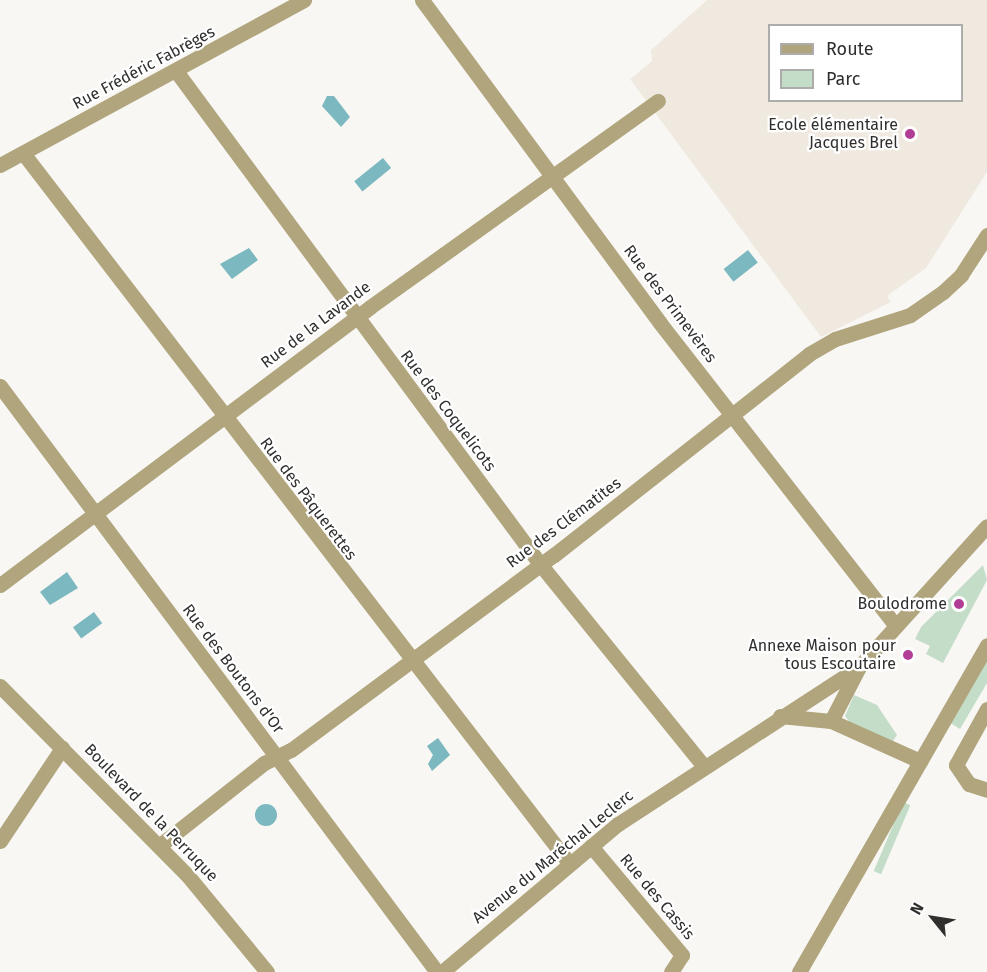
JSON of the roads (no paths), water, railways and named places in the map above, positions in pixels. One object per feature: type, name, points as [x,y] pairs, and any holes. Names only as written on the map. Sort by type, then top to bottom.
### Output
[{"type":"street","name":"Rue des Primevères","points":[[422,0],[733,416],[896,626]]},
{"type":"street","name":"Rue Frédéric Fabrèges","points":[[0,165],[176,71],[295,2]]},
{"type":"street","name":"Rue des Coquelicots","points":[[176,71],[356,318],[540,564],[703,765]]},
{"type":"street","name":"Rue de la Lavande","points":[[0,585],[356,318],[658,100]]},
{"type":"street","name":"Rue des Pâquerettes","points":[[23,153],[408,660],[569,863]]},
{"type":"street","name":"Rue des Clématites","points":[[159,846],[276,757],[540,564],[835,339],[910,315],[943,291],[961,276],[987,235]]},
{"type":"street","name":"Rue des Boutons d'Or","points":[[0,386],[437,972]]},
{"type":"street","name":"Avenue du Maréchal Leclerc","points":[[831,721],[859,667],[987,526]]},
{"type":"street","points":[[799,972],[987,645]]},
{"type":"street","name":"Avenue du Maréchal Leclerc","points":[[442,972],[591,846],[703,765],[859,667]]},
{"type":"street","name":"Boulevard de la Perruque","points":[[0,686],[159,846],[267,972]]},
{"type":"street","points":[[987,709],[956,765],[969,784],[987,790]]},
{"type":"street","points":[[780,716],[831,721],[920,761]]},
{"type":"street","points":[[0,841],[62,748]]},
{"type":"street","name":"Rue des Cassis","points":[[591,846],[682,955],[671,972]]},
{"type":"water","points":[[327,96],[334,96],[350,117],[341,127],[322,106]]},
{"type":"water","points":[[383,158],[391,168],[362,191],[354,181]]},
{"type":"water","points":[[249,248],[258,260],[232,279],[220,264]]},
{"type":"water","points":[[748,250],[758,263],[733,282],[724,269]]},
{"type":"water","points":[[67,572],[78,588],[50,605],[40,592]]},
{"type":"water","points":[[94,612],[102,623],[81,639],[73,627]]},
{"type":"water","points":[[438,738],[450,755],[432,771],[428,764],[433,755],[427,746]]},
{"type":"water","points":[[266,804],[276,811],[277,815],[270,825],[266,826],[256,819],[255,815],[262,805]]},
{"type":"place","name":"Ecole élémentaire Jacques Brel","points":[[910,134]]},
{"type":"place","name":"Boulodrome","points":[[959,604]]},
{"type":"place","name":"Annexe Maison pour tous Escoutaire","points":[[908,655]]}]
